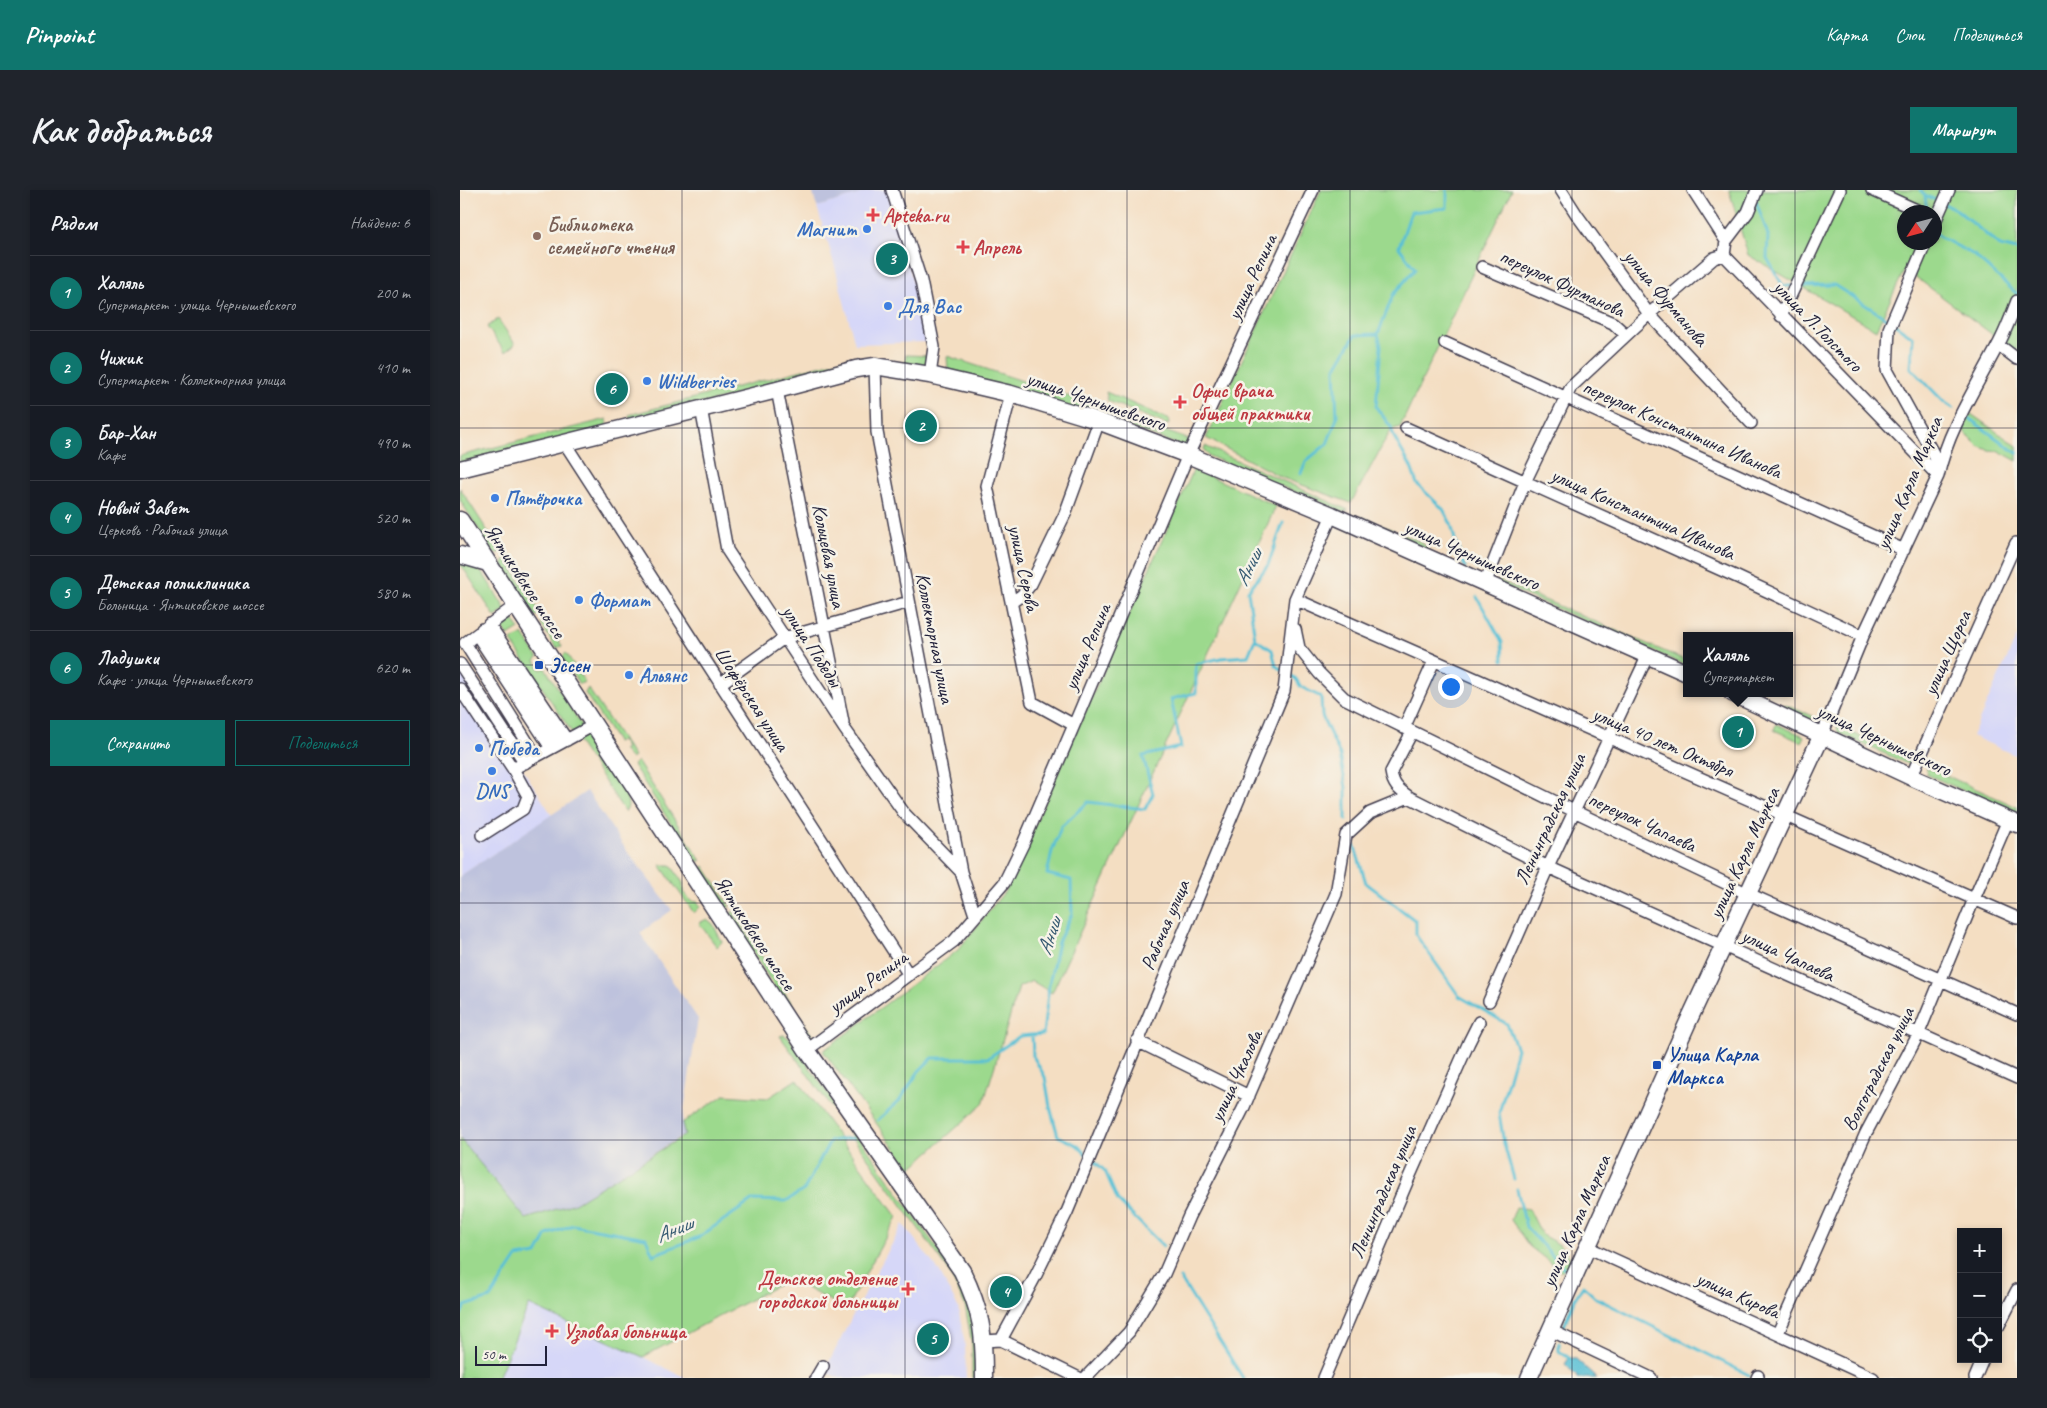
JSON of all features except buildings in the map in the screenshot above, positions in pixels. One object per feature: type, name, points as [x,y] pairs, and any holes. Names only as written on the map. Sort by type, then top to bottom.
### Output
[{"type":"street","points":[[892,190],[921,281],[934,347],[930,375]]},
{"type":"street","name":"улица Репина","points":[[807,1050],[954,942],[1004,883],[1023,844],[1188,455],[1313,190]]},
{"type":"street","name":"улица Фурманова","points":[[1561,190],[1649,314],[1750,423]]},
{"type":"street","points":[[1693,190],[1726,241]]},
{"type":"street","points":[[1485,584],[1525,482],[1571,386],[1649,314],[1714,258],[1724,255],[1726,241],[1748,212],[1757,190]]},
{"type":"street","points":[[1781,316],[1840,190]]},
{"type":"street","points":[[1872,190],[1905,205]]},
{"type":"street","points":[[1942,205],[1949,190]]},
{"type":"street","points":[[1923,250],[1889,329],[1887,370],[1939,471]]},
{"type":"street","name":"улица Л.Толстого","points":[[1724,255],[1781,316],[1939,471]]},
{"type":"street","name":"переулок Фурманова","points":[[1482,266],[1613,323],[1626,335]]},
{"type":"street","name":"улица Карла Маркса","points":[[1529,1378],[1687,1024],[1822,735],[1863,636],[1939,471],[1964,407],[1998,345],[2017,301]]},
{"type":"street","name":"переулок Константина Иванова","points":[[1445,343],[1904,550]]},
{"type":"street","points":[[1998,345],[2017,359]]},
{"type":"street","name":"улица Чернышевского","points":[[460,468],[856,369],[875,366],[930,375],[1011,394],[1099,421],[1188,455],[1332,515],[1683,670]]},
{"type":"street","name":"Коллекторная улица","points":[[875,366],[877,432],[961,872],[975,915]]},
{"type":"street","name":"Кольцевая улица","points":[[777,390],[844,728]]},
{"type":"street","name":"улица Серова","points":[[1011,394],[988,486],[1032,702],[1074,725]]},
{"type":"street","name":"улица Победы","points":[[701,408],[727,550],[844,728],[904,814],[961,872]]},
{"type":"street","points":[[1012,602],[1022,595],[1031,584],[1065,514],[1099,421]]},
{"type":"street","name":"улица Константина Иванова","points":[[1406,428],[1863,636]]},
{"type":"street","name":"Шофёрская улица","points":[[564,442],[909,975]]},
{"type":"street","name":"Рабочая улица","points":[[1001,1340],[1066,1212],[1284,691],[1295,599],[1332,515]]},
{"type":"street","points":[[460,548],[464,527]]},
{"type":"street","name":"Янтиковское шоссе","points":[[464,527],[807,1050],[962,1272],[979,1311],[984,1341],[984,1378]]},
{"type":"street","name":"улица Щорса","points":[[1912,777],[2016,543]]},
{"type":"street","points":[[460,556],[471,557],[488,563]]},
{"type":"street","name":"улица 40 лет Октября","points":[[1295,599],[1608,739],[2017,918]]},
{"type":"street","points":[[720,684],[784,638],[909,602]]},
{"type":"street","points":[[516,605],[517,687],[526,763]]},
{"type":"street","name":"переулок Чапаева","points":[[1292,618],[1298,648],[1344,698],[1748,894],[2017,1014]]},
{"type":"street","name":"Ленинградская улица","points":[[1489,1001],[1548,867],[1648,655]]},
{"type":"street","points":[[460,658],[594,725]]},
{"type":"street","name":"улица Чапаева","points":[[1434,661],[1391,772],[1393,782],[1397,788],[1409,796],[1548,867],[2017,1078]]},
{"type":"street","points":[[460,665],[517,687]]},
{"type":"street","points":[[460,665],[526,763]]},
{"type":"street","points":[[460,674],[517,687]]},
{"type":"street","points":[[460,679],[517,687]]},
{"type":"street","points":[[499,690],[517,687]]},
{"type":"street","points":[[499,690],[517,687]]},
{"type":"street","points":[[499,690],[517,687]]},
{"type":"street","points":[[499,690],[517,687]]},
{"type":"street","points":[[499,690],[517,687]]},
{"type":"street","points":[[484,725],[517,687]]},
{"type":"street","points":[[484,725],[517,687]]},
{"type":"street","points":[[484,725],[517,687]]},
{"type":"street","points":[[484,725],[517,687]]},
{"type":"street","points":[[484,725],[517,687]]},
{"type":"street","points":[[484,725],[517,687]]},
{"type":"street","points":[[484,725],[517,687]]},
{"type":"street","points":[[484,725],[517,687]]},
{"type":"street","points":[[484,725],[517,687]]},
{"type":"street","points":[[484,725],[499,690]]},
{"type":"street","name":"улица Чернышевского","points":[[1741,697],[2013,822]]},
{"type":"street","points":[[484,725],[526,763]]},
{"type":"street","points":[[482,835],[523,809],[528,796],[484,725]]},
{"type":"street","name":"улица Чкалова","points":[[1085,1378],[1129,1332],[1164,1274],[1189,1216],[1249,1096],[1336,894],[1346,835],[1370,813],[1409,796]]},
{"type":"street","name":"Волгоградская улица","points":[[1778,1333],[1866,1133],[1918,1035],[1974,899],[2013,822]]},
{"type":"street","name":"Ленинградская улица","points":[[1324,1378],[1406,1182],[1468,1042],[1479,1022]]},
{"type":"street","points":[[1136,1041],[1249,1096]]},
{"type":"street","name":"улица Кирова","points":[[1588,1247],[1873,1378]]},
{"type":"street","points":[[2002,1319],[2017,1290]]},
{"type":"street","points":[[1550,1330],[1651,1378]]},
{"type":"street","points":[[984,1341],[1001,1340],[1078,1378]]},
{"type":"street","points":[[1975,1378],[1981,1363]]},
{"type":"street","points":[[816,1378],[823,1366]]},
{"type":"shaded area","points":[[812,190],[872,190],[817,207]]},
{"type":"shaded area","points":[[872,190],[887,190],[905,247],[926,342],[855,344],[817,207]]},
{"type":"shaded area","points":[[2017,636],[2017,756],[1972,736]]},
{"type":"shaded area","points":[[460,671],[552,815],[460,876]]},
{"type":"shaded area","points":[[587,791],[627,851],[672,910],[640,933],[698,1019],[682,1123],[685,1134],[575,1203],[525,1219],[460,1139],[460,876]]},
{"type":"shaded area","name":"Детское отделение городской больницы","points":[[903,1224],[939,1271],[958,1307],[965,1345],[966,1378],[839,1378],[824,1372],[854,1313]]},
{"type":"shaded area","name":"Узловая больница","points":[[529,1305],[643,1357],[686,1378],[498,1378]]},
{"type":"green space","points":[[1321,190],[1512,190],[1400,427],[1391,430],[1351,503],[1283,478],[1206,438]]},
{"type":"green space","points":[[1729,190],[2017,190],[2017,353],[1905,269],[1876,330],[1748,255]]},
{"type":"green space","points":[[498,319],[515,344],[505,352],[487,327]]},
{"type":"green space","points":[[906,355],[930,356],[929,366],[905,364]]},
{"type":"green space","points":[[947,356],[1089,403],[1086,412],[948,371]]},
{"type":"green space","points":[[849,358],[851,366],[630,422],[629,415]]},
{"type":"green space","points":[[1106,392],[1170,420],[1168,425],[1108,401]]},
{"type":"green space","points":[[1106,410],[1193,441],[1187,448],[1104,418]]},
{"type":"green space","points":[[1971,414],[2017,446],[2017,461],[1999,451],[1978,446],[1966,434],[1962,426]]},
{"type":"green space","points":[[607,419],[608,427],[460,463],[460,456]]},
{"type":"green space","points":[[1205,446],[1348,510],[1343,512],[1209,456],[1204,450]]},
{"type":"green space","points":[[1194,469],[1276,506],[1052,993],[1032,981],[1019,987],[983,1104],[910,1169],[823,1051],[958,950],[1005,891]]},
{"type":"green space","points":[[460,488],[501,552],[494,554],[460,500]]},
{"type":"green space","points":[[1361,516],[1423,543],[1429,551],[1364,521]]},
{"type":"green space","points":[[506,559],[542,615],[535,616],[502,565]]},
{"type":"green space","points":[[471,562],[484,575],[506,610],[495,617],[460,563]]},
{"type":"green space","points":[[1498,580],[1683,659],[1683,664],[1498,583]]},
{"type":"green space","points":[[509,613],[519,629],[508,636],[498,621]]},
{"type":"green space","points":[[544,619],[562,646],[556,648],[541,624]]},
{"type":"green space","points":[[523,634],[538,658],[535,661],[541,670],[545,668],[627,796],[628,806],[625,812],[511,641]]},
{"type":"green space","points":[[566,653],[585,682],[579,684],[562,657]]},
{"type":"green space","points":[[588,688],[634,757],[631,759],[623,750],[626,748],[621,740],[617,742],[585,693]]},
{"type":"green space","points":[[1784,704],[1812,716],[1810,722],[1782,709]]},
{"type":"green space","points":[[1776,724],[1804,736],[1801,742],[1774,730]]},
{"type":"green space","points":[[1837,726],[1914,761],[1912,766],[1838,733]]},
{"type":"green space","points":[[637,761],[701,861],[695,861],[633,765]]},
{"type":"green space","points":[[1927,767],[2017,807],[2017,815],[1926,774]]},
{"type":"green space","points":[[660,865],[671,865],[683,883],[683,892],[691,901],[698,902],[700,907],[694,913]]},
{"type":"green space","points":[[704,866],[730,907],[725,908],[700,869]]},
{"type":"green space","points":[[733,911],[815,1040],[810,1042],[730,917]]},
{"type":"green space","points":[[707,919],[713,924],[722,942],[717,947],[699,923]]},
{"type":"green space","points":[[784,1035],[789,1038],[953,1271],[969,1304],[976,1347],[976,1378],[972,1378],[972,1345],[965,1305],[947,1268],[780,1036]]},
{"type":"green space","points":[[797,1079],[897,1217],[846,1309],[789,1279],[643,1357],[529,1305],[498,1378],[460,1378],[460,1139],[526,1219],[575,1203],[685,1135],[682,1123],[724,1095],[768,1098]]},
{"type":"green space","points":[[1516,1207],[1529,1209],[1542,1235],[1560,1245],[1570,1258],[1568,1266],[1561,1271],[1529,1246],[1511,1220]]},
{"type":"water","points":[[1569,1358],[1575,1358],[1597,1378],[1578,1378],[1565,1364]]},
{"type":"waterway","name":"Аниш","points":[[1301,473],[1306,461],[1327,444],[1337,418],[1335,369],[1355,335],[1378,334],[1393,295],[1415,269],[1399,247],[1411,212],[1447,208],[1447,190]]},
{"type":"waterway","points":[[1920,190],[1925,195],[1957,210],[2000,246],[2017,250]]},
{"type":"waterway","points":[[1925,196],[1926,205]]},
{"type":"waterway","points":[[1756,201],[1768,235],[1767,258],[1783,286],[1792,286]]},
{"type":"waterway","points":[[1942,238],[1974,255],[2017,294]]},
{"type":"waterway","points":[[1799,286],[1834,285],[1889,320]]},
{"type":"waterway","points":[[1894,324],[1913,337],[1911,368],[1944,402],[1953,408]]},
{"type":"waterway","points":[[1378,334],[1381,346],[1376,407],[1391,427],[1394,437],[1411,467],[1417,484],[1443,509],[1451,524],[1465,567]]},
{"type":"waterway","points":[[1967,417],[2017,453]]},
{"type":"waterway","name":"Аниш","points":[[878,1120],[900,1100],[919,1071],[932,1058],[988,1058],[1020,1036],[1043,1034],[1049,985],[1058,942],[1072,914],[1071,880],[1047,874],[1052,851],[1061,827],[1088,802],[1145,809],[1153,794],[1143,756],[1181,747],[1171,699],[1196,693],[1196,664],[1221,658],[1248,656],[1255,639],[1248,591],[1268,565],[1283,523]]},
{"type":"waterway","points":[[1477,597],[1502,642],[1503,660]]},
{"type":"waterway","points":[[1255,639],[1272,650],[1276,666],[1284,671]]},
{"type":"waterway","points":[[1289,674],[1296,679],[1301,687],[1321,697],[1322,716],[1340,755],[1346,788],[1346,819]]},
{"type":"waterway","points":[[1353,841],[1366,883],[1416,921],[1416,935],[1459,996],[1507,1024],[1517,1049],[1499,1113],[1504,1144],[1514,1179]]},
{"type":"waterway","points":[[1032,1035],[1033,1056],[1045,1077],[1050,1107],[1058,1136],[1077,1145],[1087,1155]]},
{"type":"waterway","name":"Аниш","points":[[460,1316],[465,1306],[490,1298],[517,1257],[537,1254],[547,1235],[573,1225],[646,1238],[653,1255],[699,1237],[753,1200],[786,1201],[804,1190],[830,1141],[852,1138]]},
{"type":"waterway","points":[[1092,1159],[1105,1171],[1118,1201],[1163,1246]]},
{"type":"waterway","points":[[1517,1189],[1526,1227],[1564,1268]]},
{"type":"waterway","points":[[1180,1278],[1243,1378]]},
{"type":"waterway","points":[[1563,1329],[1574,1300],[1583,1286],[1596,1298],[1749,1375]]},
{"type":"waterway","points":[[1559,1343],[1559,1351],[1569,1358]]},
{"type":"place","name":"Apteka.ru","points":[[873,215]]},
{"type":"place","name":"Магнит","points":[[867,229]]},
{"type":"place","name":"Библиотека семейного чтения","points":[[537,236]]},
{"type":"place","name":"Апрель","points":[[963,247]]},
{"type":"place","name":"Бар-Хан","points":[[892,259]]},
{"type":"place","name":"Для Вас","points":[[888,306]]},
{"type":"place","name":"Wildberries","points":[[647,381]]},
{"type":"place","name":"Ладушки","points":[[612,389]]},
{"type":"place","name":"Офис врача общей практики","points":[[1180,402]]},
{"type":"place","name":"Чижик","points":[[921,426]]},
{"type":"place","name":"Пятёрочка","points":[[495,498]]},
{"type":"place","name":"Формат","points":[[579,600]]},
{"type":"place","name":"Эссен","points":[[539,665]]},
{"type":"place","name":"Альянс","points":[[629,675]]},
{"type":"place","name":"Халяль","points":[[1738,732]]},
{"type":"place","name":"Победа","points":[[479,748]]},
{"type":"place","name":"DNS","points":[[492,771]]},
{"type":"place","name":"Улица Карла Маркса","points":[[1657,1065]]},
{"type":"place","name":"Детское отделение городской больницы","points":[[908,1289]]},
{"type":"place","name":"Новый Завет","points":[[1006,1292]]},
{"type":"place","name":"Узловая больница","points":[[552,1331]]},
{"type":"place","name":"Детская поликлиника","points":[[933,1339]]}]
